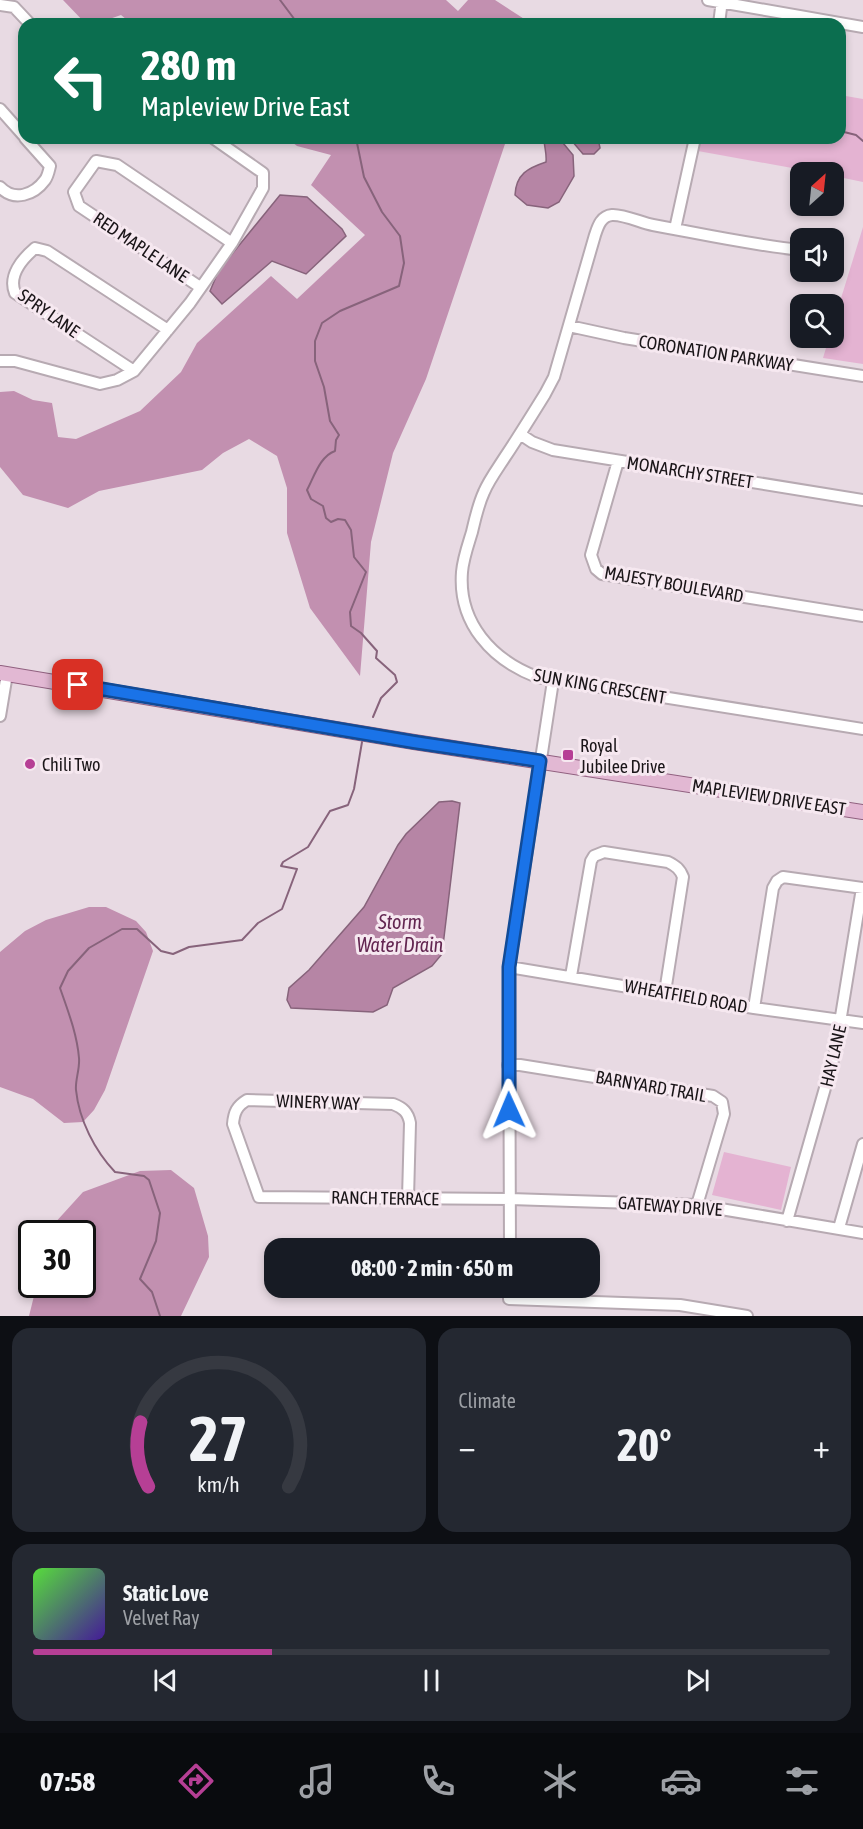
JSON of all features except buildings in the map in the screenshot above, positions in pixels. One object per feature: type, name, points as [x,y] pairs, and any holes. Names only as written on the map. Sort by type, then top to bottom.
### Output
[{"type":"main road","name":"MAPLEVIEW DRIVE EAST","points":[[4,673],[414,742],[863,812]]},
{"type":"street","points":[[708,0],[814,18]]},
{"type":"street","points":[[720,18],[722,1]]},
{"type":"street","points":[[0,5],[14,7],[24,18]]},
{"type":"street","points":[[846,24],[863,27]]},
{"type":"street","points":[[0,109],[18,129]]},
{"type":"street","points":[[0,187],[6,194],[17,195],[33,192],[46,179],[50,166],[31,144]]},
{"type":"street","points":[[0,360],[15,361],[100,384],[117,380],[134,371],[190,303],[232,243],[263,188],[263,173],[222,144]]},
{"type":"street","points":[[694,144],[675,229],[790,248]]},
{"type":"street","name":"RED MAPLE LANE","points":[[200,287],[79,206],[74,192],[96,161],[117,165],[232,243]]},
{"type":"street","name":"SUN KING CRESCENT","points":[[675,229],[641,223],[618,215],[611,215],[601,221],[551,384],[483,495],[462,573],[465,601],[475,628],[492,651],[520,671],[537,677],[863,729]]},
{"type":"street","name":"SPRY LANE","points":[[134,371],[15,293],[12,285],[14,274],[28,254],[35,248],[47,251],[168,330]]},
{"type":"street","name":"CORONATION PARKWAY","points":[[569,326],[624,338],[863,376]]},
{"type":"street","name":"MONARCHY STREET","points":[[520,435],[553,450],[863,500]]},
{"type":"street","name":"MAJESTY BOULEVARD","points":[[618,461],[591,555],[596,569],[602,573],[863,616]]},
{"type":"street","points":[[0,716],[4,673]]},
{"type":"street","points":[[510,1238],[509,967],[554,681]]},
{"type":"street","points":[[571,976],[591,861],[594,856],[604,852],[668,862],[680,871],[682,877],[665,992]]},
{"type":"street","points":[[754,1008],[773,888],[777,881],[783,877],[862,888]]},
{"type":"street","name":"HAY LANE","points":[[787,1221],[829,1079],[862,888]]},
{"type":"street","name":"WHEATFIELD ROAD","points":[[509,967],[754,1008],[863,1023]]},
{"type":"street","name":"BARNYARD TRAIL","points":[[508,1065],[713,1096],[722,1102],[724,1114],[697,1205]]},
{"type":"street","name":"WINERY WAY","points":[[259,1197],[233,1124],[234,1113],[240,1104],[247,1100],[393,1104],[402,1107],[408,1114],[410,1123],[408,1198]]},
{"type":"street","points":[[839,1228],[863,1144]]},
{"type":"street","name":"RANCH TERRACE","points":[[259,1197],[510,1199]]},
{"type":"street","name":"GATEWAY DRIVE","points":[[510,1199],[697,1205],[863,1233]]},
{"type":"street","points":[[580,1298],[680,1305],[747,1316]]},
{"type":"shaded area","points":[[63,0],[446,0],[458,11],[468,0],[495,0],[523,18],[125,18],[121,15],[112,18],[80,18]]},
{"type":"shaded area","points":[[846,96],[863,99],[863,182],[844,178],[844,162],[790,162],[790,168],[698,151],[700,144],[846,144]]},
{"type":"shaded area","points":[[294,144],[505,144],[426,379],[393,453],[371,542],[360,676],[310,608],[287,533],[287,488],[277,456],[249,439],[223,453],[202,470],[99,491],[68,508],[23,495],[0,467],[0,392],[14,391],[33,400],[52,403],[58,437],[76,439],[140,411],[181,372],[197,343],[271,276],[297,299],[365,235],[311,185],[331,155]]},
{"type":"shaded area","points":[[863,227],[863,364],[823,358],[826,348],[844,348],[842,294]]},
{"type":"shaded area","points":[[89,907],[106,907],[136,921],[146,932],[153,951],[105,1090],[94,1110],[83,1122],[64,1123],[33,1099],[0,1087],[0,952],[25,931],[46,920]]},
{"type":"shaded area","points":[[724,1152],[791,1167],[781,1210],[712,1195]]},
{"type":"shaded area","points":[[171,1170],[194,1188],[208,1236],[209,1257],[181,1316],[29,1316],[34,1298],[96,1298],[96,1220],[58,1220],[83,1192],[140,1171]]},
{"type":"water","points":[[545,144],[564,144],[573,155],[574,176],[559,202],[548,208],[527,205],[515,195],[518,182],[524,173],[546,162]]},
{"type":"water","points":[[575,144],[599,144],[600,148],[594,154],[583,154]]},
{"type":"water","points":[[280,195],[307,197],[342,229],[346,236],[306,274],[272,261],[222,304],[210,291],[219,270]]},
{"type":"water","name":"Storm Water Drain","points":[[439,802],[460,803],[442,954],[432,966],[393,988],[387,1005],[373,1012],[291,1008],[287,1000],[289,988],[309,970],[364,907],[406,834]]},
{"type":"waterway","points":[[280,0],[294,18]]},
{"type":"waterway","points":[[846,132],[856,135],[863,141]]},
{"type":"waterway","points":[[357,144],[364,177],[382,212],[400,236],[404,263],[399,286],[340,311],[322,323],[315,341],[315,361],[324,387],[330,421],[339,435],[335,451],[321,462],[307,490],[311,499],[323,506],[326,518],[331,522],[338,519],[345,520],[351,530],[354,557],[366,572],[350,612],[351,626],[361,633],[377,651],[376,658],[395,675],[397,682],[381,698],[373,717]]},
{"type":"waterway","points":[[160,1316],[152,1292],[140,1279],[156,1241],[160,1213],[149,1180],[144,1176],[115,1172],[101,1155],[84,1124],[76,1090],[78,1049],[60,988],[68,971],[89,948],[122,929],[137,929],[161,951],[173,954],[189,947],[242,940],[258,923],[282,909],[297,869],[281,866],[283,862],[308,847],[330,811],[348,805],[354,789],[362,742]]},
{"type":"place","name":"Royal Jubilee Drive","points":[[568,755]]},
{"type":"place","name":"Chili Two","points":[[30,764]]},
{"type":"route","points":[[78,685],[540,761],[509,967],[509,1110]]}]
